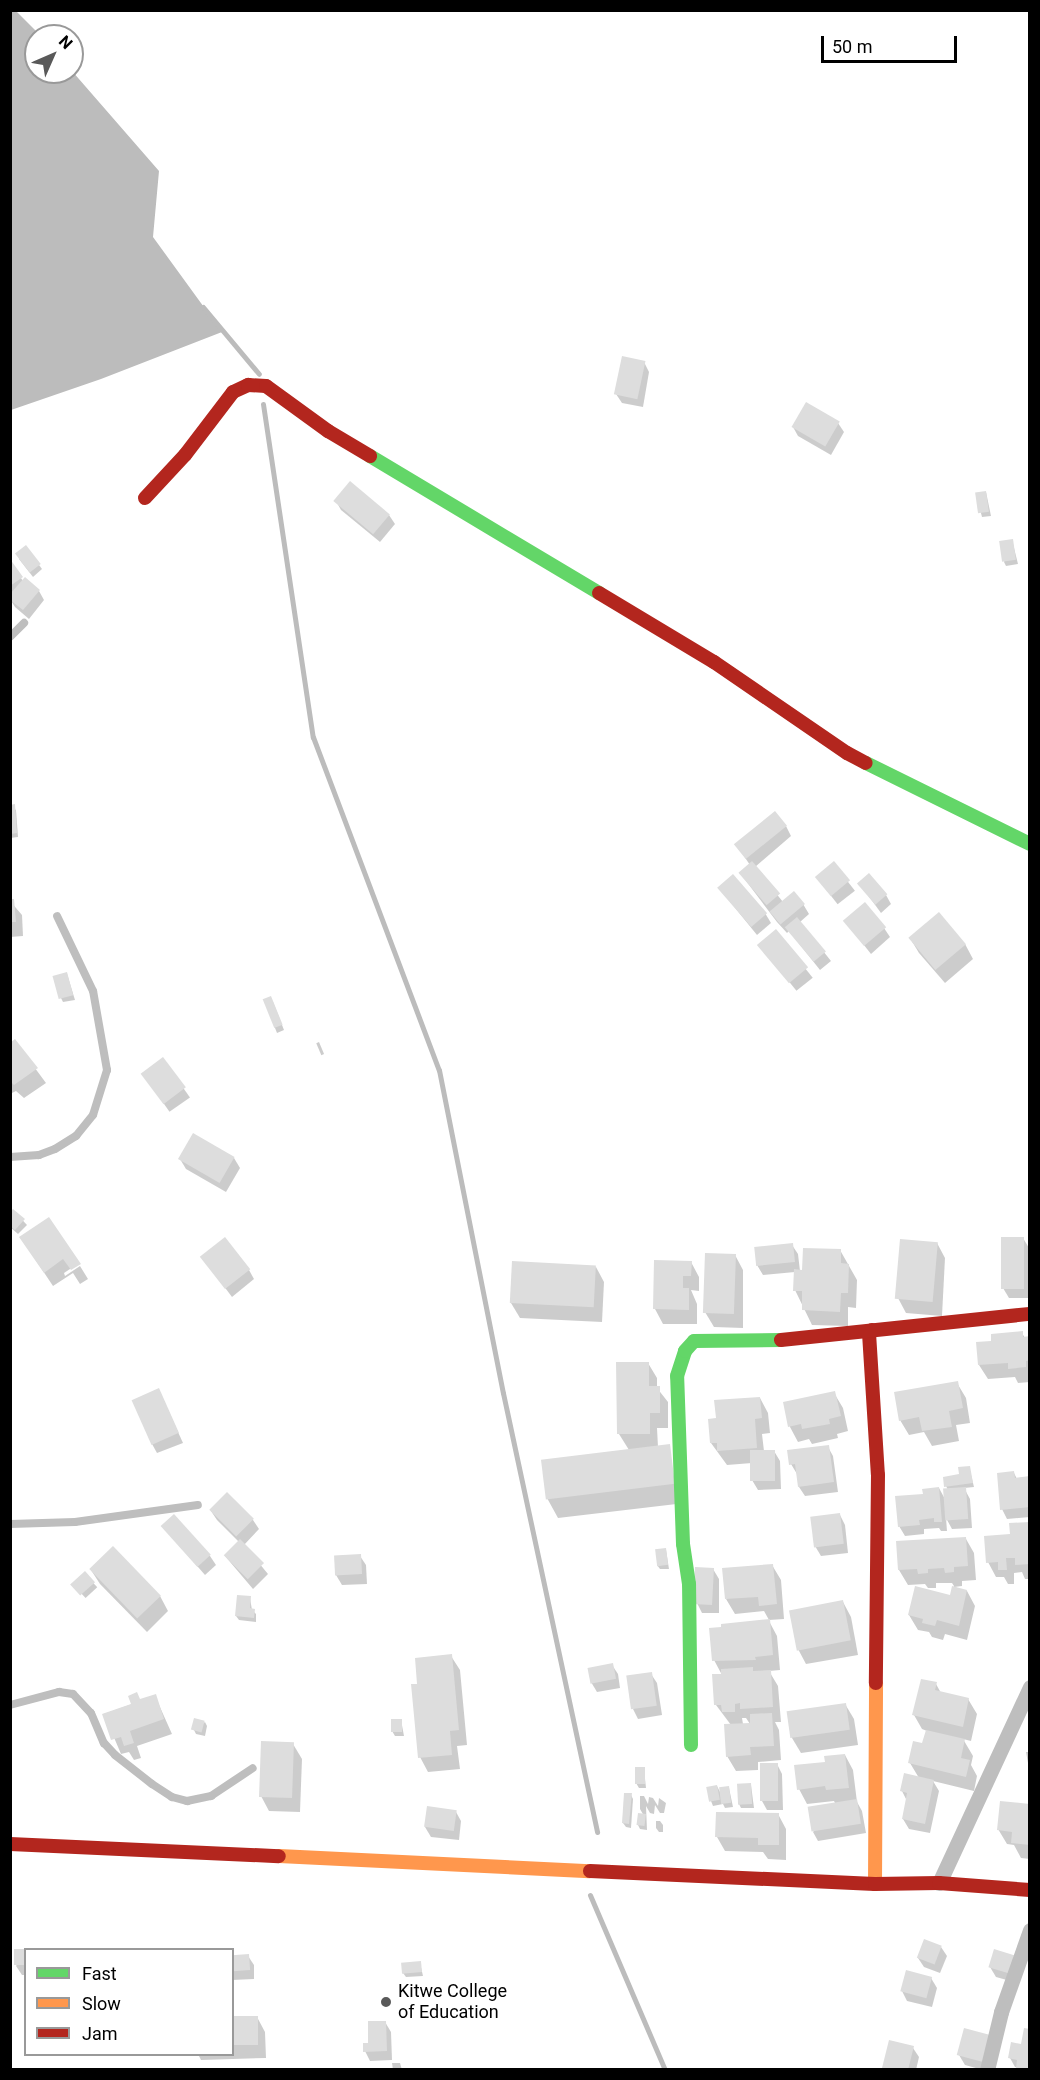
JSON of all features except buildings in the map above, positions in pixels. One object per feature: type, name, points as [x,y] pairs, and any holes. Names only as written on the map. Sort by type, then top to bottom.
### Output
[{"type":"street","points":[[145,498],[185,455],[233,392],[248,385],[266,386],[328,431],[714,662],[847,753],[1029,844]]},
{"type":"street","points":[[691,1745],[689,1584],[683,1544],[677,1376],[685,1351],[694,1341],[775,1341],[1029,1314]]},
{"type":"street","points":[[872,1330],[869,1333],[878,1475],[875,1884]]},
{"type":"street","points":[[939,1883],[1029,1687]]},
{"type":"street","points":[[10,1844],[875,1884],[939,1883],[1029,1890]]},
{"type":"street","points":[[987,2070],[1001,2012],[1029,1930]]},
{"type":"lane","points":[[10,637],[24,622]]},
{"type":"lane","points":[[10,1157],[39,1155],[56,1149],[76,1136],[93,1115],[107,1070],[93,991],[57,916]]},
{"type":"lane","points":[[10,1524],[75,1522],[198,1505]]},
{"type":"lane","points":[[10,1705],[60,1692],[73,1694],[91,1713],[104,1743],[115,1755],[172,1797],[187,1801],[211,1796],[253,1768]]},
{"type":"shaded area","points":[[10,11],[16,11],[29,24],[24,24],[24,84],[83,84],[159,171],[153,237],[222,332],[101,379],[11,410]]},
{"type":"waterway","points":[[203,307],[259,374]]},
{"type":"waterway","points":[[263,404],[313,737],[439,1070],[503,1393],[597,1832]]},
{"type":"waterway","points":[[590,1895],[665,2070]]},
{"type":"traffic: fast","points":[[370,456],[599,593]]},
{"type":"traffic: fast","points":[[866,763],[1030,844]]},
{"type":"traffic: fast","points":[[691,1745],[689,1584],[683,1544],[677,1376],[685,1351],[694,1341],[781,1340]]},
{"type":"traffic: slow","points":[[875,1884],[876,1683]]},
{"type":"traffic: slow","points":[[279,1856],[590,1871]]},
{"type":"traffic: jam","points":[[145,498],[185,455],[233,392],[248,385],[266,386],[328,431],[370,456]]},
{"type":"traffic: jam","points":[[599,593],[714,662],[847,753],[866,763]]},
{"type":"traffic: jam","points":[[781,1340],[1030,1314]]},
{"type":"traffic: jam","points":[[872,1330],[869,1333],[878,1475],[876,1683]]},
{"type":"traffic: jam","points":[[10,1844],[279,1856]]},
{"type":"traffic: jam","points":[[590,1871],[875,1884],[939,1883],[1030,1890]]},
{"type":"place","name":"Kitwe College of Education","points":[[386,2002]]}]
